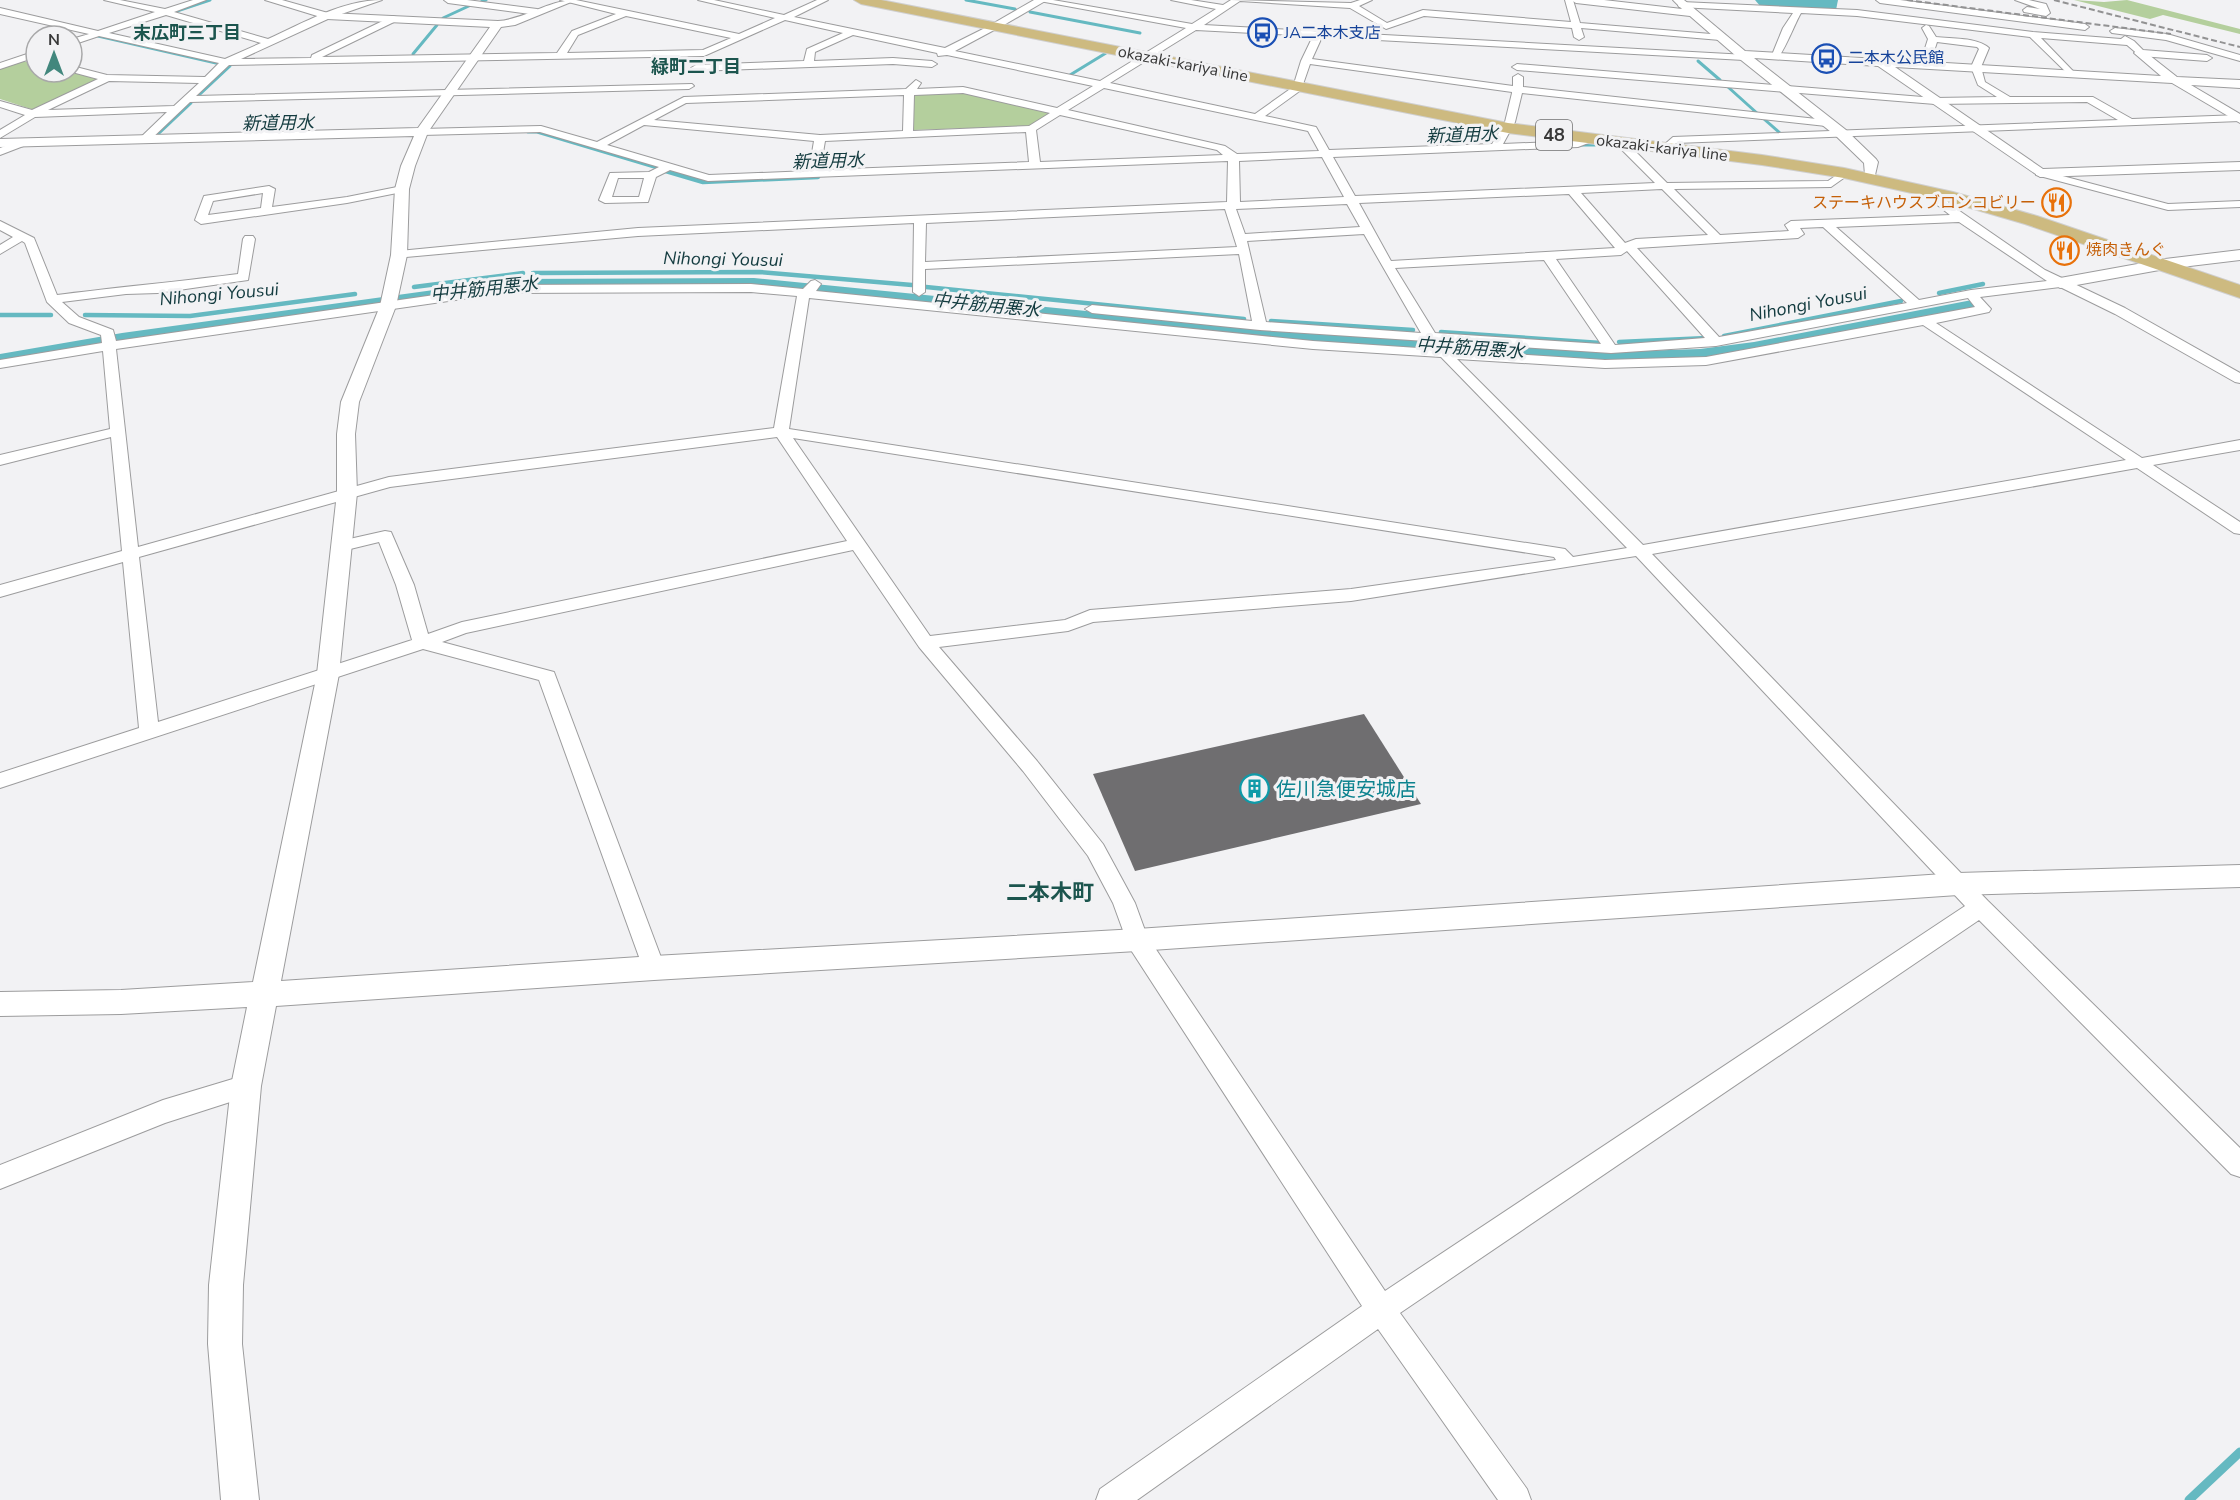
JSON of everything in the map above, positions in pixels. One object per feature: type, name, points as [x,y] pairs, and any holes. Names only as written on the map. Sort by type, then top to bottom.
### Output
[{"type":"main road","name":"okazaki-kariya line","points":[[861,0],[1508,126],[1591,140],[1762,160],[1844,173],[1947,196],[2031,220],[2165,264],[2240,292]]},
{"type":"main road","name":"okazaki-kariya line","points":[[886,0],[997,25]]},
{"type":"main road","name":"okazaki-kariya line","points":[[1508,126],[1779,157],[1870,172],[1956,190],[2026,210],[2240,282]]},
{"type":"street","points":[[108,0],[166,12],[268,42]]},
{"type":"street","points":[[84,38],[202,0]]},
{"type":"street","points":[[270,0],[327,16],[498,24],[511,22],[568,0],[740,37]]},
{"type":"street","points":[[145,139],[226,62],[327,16],[378,0]]},
{"type":"street","points":[[448,0],[477,2],[537,12]]},
{"type":"street","points":[[702,0],[1312,129],[1387,265],[1431,338],[1445,354],[1640,551],[1980,907],[2240,1165]]},
{"type":"street","points":[[0,11],[226,62],[704,53],[824,0]]},
{"type":"street","points":[[908,134],[909,92],[944,51],[1041,0],[1194,27],[1513,45],[1925,64],[2240,84]]},
{"type":"street","points":[[1175,0],[1224,8]]},
{"type":"street","points":[[643,122],[820,138],[1031,129],[1237,0]]},
{"type":"street","points":[[1244,0],[1352,6],[1368,0]]},
{"type":"street","points":[[1569,0],[1582,48]]},
{"type":"street","points":[[1576,0],[1857,13],[2032,35],[2131,43]]},
{"type":"street","points":[[1750,0],[1759,9]]},
{"type":"street","points":[[1880,0],[2092,28]]},
{"type":"street","points":[[1950,0],[2046,13],[2043,6],[2019,0]]},
{"type":"street","points":[[1352,6],[1386,26],[1423,13],[1720,37]]},
{"type":"street","points":[[1684,6],[1841,133],[1871,162],[1870,172]]},
{"type":"street","points":[[1777,56],[1787,28],[1798,10]]},
{"type":"street","points":[[560,56],[575,33],[625,13]]},
{"type":"street","points":[[308,60],[393,19]]},
{"type":"street","points":[[1922,21],[1933,39],[1925,64]]},
{"type":"street","points":[[240,1500],[225,1332],[226,1285],[246,1086],[328,674],[347,493],[345,434],[350,402],[389,300],[399,255],[402,189],[408,166],[422,132],[498,24]]},
{"type":"street","points":[[1386,26],[1386,38]]},
{"type":"street","points":[[2104,29],[2167,37],[2240,60]]},
{"type":"street","points":[[2116,31],[2171,78],[2239,118]]},
{"type":"street","points":[[809,64],[810,51],[852,32]]},
{"type":"street","points":[[1257,117],[1299,85],[1306,61],[1319,34]]},
{"type":"street","points":[[2032,35],[2069,72]]},
{"type":"street","points":[[1933,39],[1979,45],[1984,48],[1976,67],[1981,83],[2008,100]]},
{"type":"street","points":[[1495,147],[1508,126],[1519,90],[1513,45]]},
{"type":"street","points":[[2140,52],[2240,60]]},
{"type":"street","points":[[684,100],[704,53]]},
{"type":"street","points":[[8,54],[24,58]]},
{"type":"street","points":[[0,66],[24,58]]},
{"type":"street","points":[[696,69],[893,61],[932,64]]},
{"type":"street","points":[[1306,61],[1519,90],[1826,123]]},
{"type":"street","points":[[1880,62],[2040,173],[2168,207],[2240,204]]},
{"type":"street","points":[[1517,66],[1935,101],[2089,99],[2130,122]]},
{"type":"street","points":[[84,72],[108,78],[207,80]]},
{"type":"street","points":[[2,133],[33,114],[108,78]]},
{"type":"street","points":[[186,99],[689,86]]},
{"type":"street","points":[[599,146],[684,100],[963,90],[1221,148],[1233,156]]},
{"type":"street","points":[[0,104],[33,114],[177,108]]},
{"type":"street","points":[[1670,144],[1673,140],[2239,118]]},
{"type":"street","points":[[0,143],[541,129],[599,146],[661,170],[708,178],[1578,144],[1591,140]]},
{"type":"street","points":[[1031,129],[1035,165]]},
{"type":"street","points":[[814,174],[820,138]]},
{"type":"street","points":[[0,152],[22,142]]},
{"type":"street","points":[[1621,143],[1719,240]]},
{"type":"street","points":[[1233,156],[1232,205],[1260,326]]},
{"type":"street","points":[[2040,173],[2240,166]]},
{"type":"street","points":[[399,255],[638,232],[1664,186],[1831,184],[1844,173]]},
{"type":"street","points":[[266,211],[269,189],[208,198],[201,220],[266,211],[402,189]]},
{"type":"street","points":[[1573,190],[1625,246],[1721,341],[1744,356]]},
{"type":"street","points":[[1947,196],[1942,204],[2041,273],[2120,312],[2240,379]]},
{"type":"street","points":[[1387,265],[1621,252],[1625,246],[1636,243],[1798,234],[1791,225],[1961,218]]},
{"type":"street","points":[[920,220],[920,292]]},
{"type":"street","points":[[1826,224],[1917,305]]},
{"type":"street","points":[[0,225],[30,241],[52,299],[74,320],[109,339]]},
{"type":"street","points":[[920,266],[1242,244],[1288,236],[1291,233],[1368,230]]},
{"type":"street","points":[[0,250],[22,236]]},
{"type":"street","points":[[52,299],[126,290],[158,289],[244,277],[249,239]]},
{"type":"street","points":[[0,352],[389,300],[522,276],[750,276],[1260,326],[1611,349],[1721,341],[1971,294],[2060,283],[2165,264],[2240,255]]},
{"type":"street","points":[[1548,256],[1611,349]]},
{"type":"street","points":[[816,282],[802,298],[782,432],[926,643],[1030,766],[1096,850],[1124,903],[1137,940],[1381,1310],[1516,1500]]},
{"type":"street","points":[[389,300],[504,289],[751,288],[1313,345],[1605,364],[1706,361],[1744,356],[1983,309],[1971,294]]},
{"type":"street","points":[[1924,321],[2240,529]]},
{"type":"street","points":[[0,364],[109,339]]},
{"type":"street","points":[[109,339],[149,731]]},
{"type":"street","points":[[0,460],[119,431]]},
{"type":"street","points":[[0,591],[389,482],[782,432],[1559,553],[1569,563]]},
{"type":"street","points":[[926,643],[1068,625],[1090,616],[1351,595],[1569,563],[2240,445]]},
{"type":"street","points":[[342,546],[384,536],[405,585],[422,644]]},
{"type":"street","points":[[0,781],[422,644],[462,628],[857,544]]},
{"type":"street","points":[[422,644],[547,676],[654,968]]},
{"type":"street","points":[[0,1004],[121,1002],[265,994],[654,968],[1137,940],[1958,884],[2240,876]]},
{"type":"street","points":[[1111,1500],[1381,1310],[1980,907]]},
{"type":"street","points":[[0,1177],[163,1112],[246,1086]]},
{"type":"green space","points":[[2074,0],[2104,2],[2127,0],[2240,29],[2240,34],[2163,15],[2150,19]]},
{"type":"green space","points":[[24,61],[24,84],[84,84],[84,75],[99,79],[34,110],[0,99],[0,68]]},
{"type":"green space","points":[[961,91],[1050,113],[1030,126],[914,130],[914,95]]},
{"type":"water","points":[[1755,0],[1838,0],[1836,10],[1761,7]]},
{"type":"building","name":"佐川急便安城店","points":[[1364,714],[1421,804],[1135,871],[1093,774]]},
{"type":"waterway","points":[[177,11],[210,0]]},
{"type":"waterway","points":[[482,1],[486,0]]},
{"type":"waterway","points":[[966,0],[1015,9]]},
{"type":"waterway","points":[[443,18],[471,5]]},
{"type":"waterway","points":[[1030,12],[1140,33]]},
{"type":"waterway","points":[[413,54],[437,25]]},
{"type":"waterway","points":[[98,36],[216,63]]},
{"type":"waterway","points":[[1070,75],[1106,53]]},
{"type":"waterway","points":[[1698,61],[1720,80]]},
{"type":"waterway","points":[[199,95],[230,66]]},
{"type":"waterway","points":[[1728,87],[1758,114]]},
{"type":"waterway","points":[[156,136],[191,103]]},
{"type":"waterway","points":[[1764,119],[1781,134]]},
{"type":"waterway","name":"新道用水","points":[[528,132],[537,132],[664,170]]},
{"type":"waterway","name":"新道用水","points":[[1574,145],[1595,145]]},
{"type":"waterway","name":"新道用水","points":[[659,169],[703,182],[818,177]]},
{"type":"waterway","name":"Nihongi Yousui","points":[[533,273],[760,272],[912,285]]},
{"type":"waterway","name":"Nihongi Yousui","points":[[414,287],[523,273]]},
{"type":"waterway","name":"中井筋用悪水","points":[[0,359],[122,338],[513,283],[754,282],[1307,338],[1606,357],[1700,354],[1754,347],[1972,304]]},
{"type":"waterway","name":"Nihongi Yousui","points":[[1939,293],[1983,284]]},
{"type":"waterway","name":"Nihongi Yousui","points":[[926,287],[1244,319]]},
{"type":"waterway","name":"Nihongi Yousui","points":[[85,315],[190,316],[355,294]]},
{"type":"waterway","name":"Nihongi Yousui","points":[[1724,336],[1901,301]]},
{"type":"waterway","name":"Nihongi Yousui","points":[[0,315],[51,315]]},
{"type":"waterway","name":"Nihongi Yousui","points":[[1271,321],[1413,330]]},
{"type":"waterway","name":"Nihongi Yousui","points":[[1441,332],[1601,343]]},
{"type":"waterway","name":"Nihongi Yousui","points":[[1619,342],[1707,338]]},
{"type":"waterway","points":[[2189,1500],[2240,1452]]},
{"type":"railway","points":[[1907,0],[2171,34]]},
{"type":"railway","points":[[2054,0],[2240,47]]},
{"type":"place","name":"JA二本木支店","points":[[1263,33]]},
{"type":"place","name":"二本木公民館","points":[[1827,58]]},
{"type":"place","name":"ステーキハウスブロンコビリー","points":[[2057,203]]},
{"type":"place","name":"焼肉きんぐ","points":[[2065,250]]},
{"type":"place","name":"佐川急便安城店","points":[[1255,789]]},
{"type":"district","name":"末広町三丁目","points":[[187,33]]},
{"type":"district","name":"緑町二丁目","points":[[696,67]]},
{"type":"district","name":"二本木町","points":[[1050,893]]}]
